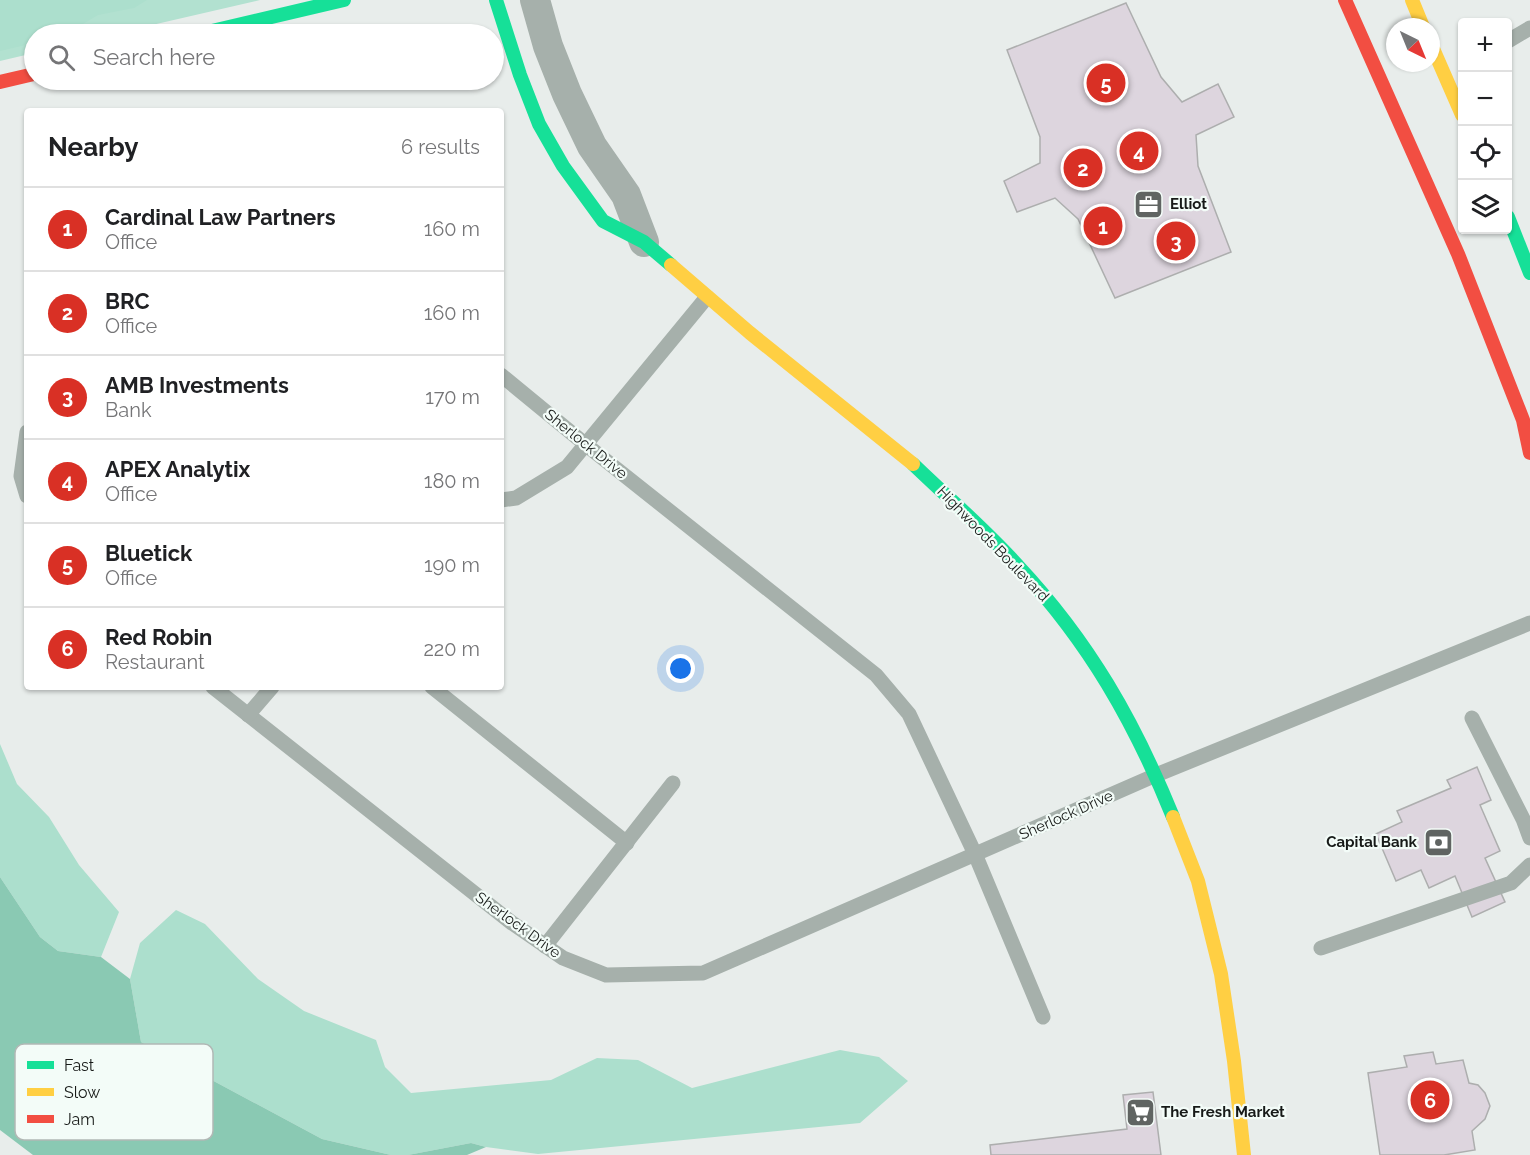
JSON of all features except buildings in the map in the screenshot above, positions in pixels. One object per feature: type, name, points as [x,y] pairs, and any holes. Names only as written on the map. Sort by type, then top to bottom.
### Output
[{"type":"street","points":[[242,24],[344,0]]},
{"type":"street","name":"Highwoods Boulevard","points":[[496,0],[504,24]]},
{"type":"street","name":"Highwoods Boulevard","points":[[535,0],[548,46],[567,94],[592,146],[626,195],[644,242]]},
{"type":"street","points":[[1345,0],[1458,254],[1522,420],[1530,453]]},
{"type":"street","points":[[1412,0],[1419,18]]},
{"type":"street","name":"Highwoods Boulevard","points":[[504,25],[539,124],[563,166],[603,221],[644,242],[777,356],[912,463],[1017,564],[1052,604],[1090,655],[1125,711],[1156,775],[1198,881],[1221,974],[1234,1061],[1244,1155]]},
{"type":"street","points":[[1440,58],[1449,72],[1458,102]]},
{"type":"street","points":[[0,82],[24,76]]},
{"type":"street","points":[[1512,227],[1530,273]]},
{"type":"lane","points":[[1512,39],[1530,28]]},
{"type":"lane","points":[[504,500],[516,498],[567,467],[707,297]]},
{"type":"lane","name":"Sherlock Drive","points":[[504,377],[876,675],[909,714],[975,854]]},
{"type":"lane","points":[[24,454],[21,476],[24,486]]},
{"type":"lane","name":"Sherlock Drive","points":[[217,690],[512,923],[563,958],[606,975],[703,973],[1156,775],[1530,623]]},
{"type":"lane","points":[[248,715],[269,690]]},
{"type":"lane","points":[[436,690],[627,843]]},
{"type":"lane","points":[[1472,718],[1523,819],[1530,838]]},
{"type":"lane","points":[[545,946],[673,783]]},
{"type":"lane","points":[[975,854],[1043,1017]]},
{"type":"lane","points":[[1321,948],[1510,883],[1530,865]]},
{"type":"shaded area","points":[[0,0],[260,0],[156,24],[24,24],[24,55],[0,61]]},
{"type":"shaded area","points":[[0,0],[147,0],[134,8],[98,15],[83,24],[24,24],[24,45],[0,51]]},
{"type":"shaded area","points":[[0,744],[17,784],[49,817],[79,865],[119,912],[101,957],[58,951],[40,937],[0,877]]},
{"type":"shaded area","points":[[0,877],[40,937],[58,951],[101,957],[130,979],[141,1042],[145,1044],[15,1044],[15,1140],[213,1140],[213,1081],[322,1139],[391,1155],[33,1155],[0,1130]]},
{"type":"shaded area","points":[[176,910],[205,924],[258,979],[304,1011],[376,1040],[385,1067],[411,1093],[551,1080],[597,1058],[638,1060],[692,1088],[840,1050],[879,1057],[908,1081],[860,1123],[538,1154],[471,1143],[408,1155],[391,1155],[322,1139],[213,1081],[213,1044],[145,1044],[141,1042],[130,979],[140,943]]},
{"type":"shaded area","points":[[471,1143],[486,1147],[467,1155],[408,1155]]},
{"type":"traffic: fast","points":[[242,24],[344,0]]},
{"type":"traffic: fast","points":[[496,0],[504,24]]},
{"type":"traffic: fast","points":[[504,25],[539,124],[563,166],[603,221],[644,242],[671,265]]},
{"type":"traffic: fast","points":[[1512,227],[1530,273]]},
{"type":"traffic: fast","points":[[913,464],[1006,553],[1067,624],[1126,715],[1173,817]]},
{"type":"traffic: slow","points":[[1412,0],[1419,18]]},
{"type":"traffic: slow","points":[[1440,65],[1458,106]]},
{"type":"traffic: slow","points":[[671,265],[750,333],[913,464]]},
{"type":"traffic: slow","points":[[1173,817],[1198,881],[1221,974],[1234,1061],[1244,1155]]},
{"type":"traffic: jam","points":[[1345,0],[1458,254],[1523,420],[1530,453]]},
{"type":"traffic: jam","points":[[0,82],[24,76]]},
{"type":"place","name":"Bluetick","points":[[1106,83]]},
{"type":"place","name":"APEX Analytix","points":[[1139,151]]},
{"type":"place","name":"BRC","points":[[1083,168]]},
{"type":"place","name":"Elliot","points":[[1149,204]]},
{"type":"place","name":"Cardinal Law Partners","points":[[1103,226]]},
{"type":"place","name":"AMB Investments","points":[[1176,241]]},
{"type":"place","name":"Capital Bank","points":[[1438,842]]},
{"type":"place","name":"Red Robin","points":[[1430,1100]]},
{"type":"place","name":"The Fresh Market","points":[[1140,1112]]}]
